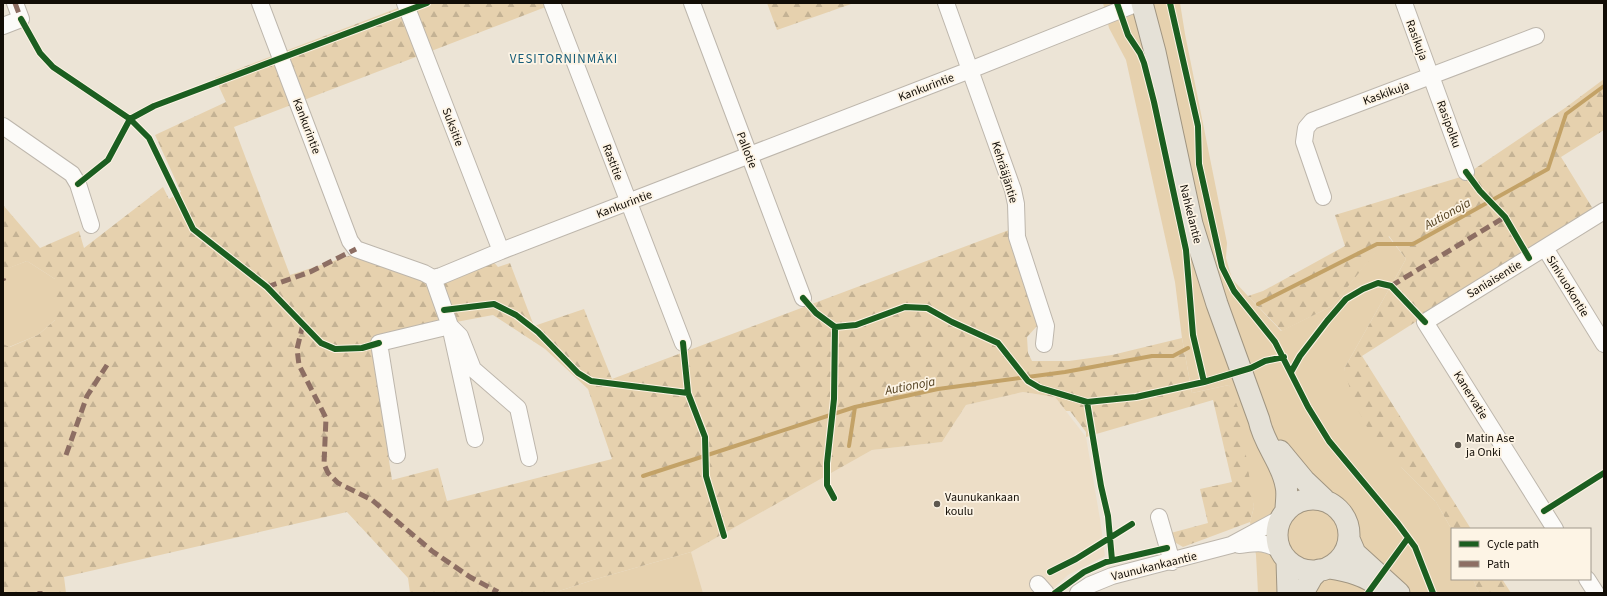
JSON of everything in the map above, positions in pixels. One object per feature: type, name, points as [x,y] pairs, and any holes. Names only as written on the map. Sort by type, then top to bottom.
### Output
[{"type":"main road","name":"Nahkelantie","points":[[1142,3],[1155,52],[1192,224],[1217,304],[1262,432],[1284,477],[1287,491],[1283,514]]},
{"type":"main road","name":"Nahkelantie","points":[[1259,420],[1267,428],[1281,453],[1324,500]]},
{"type":"main road","points":[[1288,593],[1284,555],[1277,537],[1278,524],[1283,514],[1294,504],[1307,499],[1324,500],[1339,509],[1346,518],[1349,528],[1349,540],[1345,553],[1335,564],[1312,577],[1303,593]]},
{"type":"main road","points":[[1349,540],[1355,552],[1399,593]]},
{"type":"main road","points":[[1284,555],[1294,566],[1305,570],[1324,569],[1350,572],[1366,577],[1387,593]]},
{"type":"street","points":[[3,26],[21,19],[15,3]]},
{"type":"street","name":"Kankurintie","points":[[260,3],[350,241],[356,249],[424,273],[433,278],[970,70],[1138,3]]},
{"type":"street","name":"Suksitie","points":[[405,3],[501,251]]},
{"type":"street","name":"Rastitie","points":[[552,3],[683,343]]},
{"type":"street","name":"Pallotie","points":[[692,3],[804,298]]},
{"type":"street","name":"Kehrääjäntie","points":[[946,3],[1013,190],[1016,204],[1017,237],[1046,326],[1044,344]]},
{"type":"street","name":"Rasikuja","points":[[1404,3],[1431,77]]},
{"type":"street","name":"Kaskikuja","points":[[1323,197],[1304,142],[1306,128],[1312,121],[1536,36]]},
{"type":"street","name":"Rasipolku","points":[[1431,77],[1466,172]]},
{"type":"street","points":[[3,126],[72,174],[78,184],[91,225]]},
{"type":"street","name":"Saniaisentie","points":[[1425,322],[1604,211]]},
{"type":"street","name":"Sinivuokontie","points":[[1546,248],[1604,344]]},
{"type":"street","points":[[433,278],[450,326],[475,439]]},
{"type":"street","name":"Kanervatie","points":[[1425,322],[1554,528]]},
{"type":"street","points":[[397,455],[379,343],[450,326]]},
{"type":"street","points":[[450,326],[460,336],[473,369],[518,408],[529,458]]},
{"type":"street","name":"Vaunukankaantie","points":[[1231,545],[1283,514]]},
{"type":"street","points":[[1159,517],[1172,562]]},
{"type":"street","name":"Vaunukankaantie","points":[[1078,593],[1090,585],[1112,576],[1172,562],[1231,545],[1260,542],[1270,544],[1284,555]]},
{"type":"street","points":[[1588,580],[1596,593]]},
{"type":"shaded area","name":"Vaunukankaan koulu","points":[[1023,392],[1055,397],[1086,437],[1105,556],[1068,575],[1048,593],[703,593],[691,552],[872,450],[942,442],[966,405]]},
{"type":"green space","points":[[411,3],[556,3],[234,127],[290,275],[355,254],[414,276],[425,283],[432,282],[447,324],[371,343],[392,480],[438,468],[447,501],[612,459],[588,389],[545,349],[493,315],[451,323],[437,281],[492,260],[498,267],[510,263],[534,326],[584,309],[612,379],[1009,230],[1038,325],[1027,337],[1028,353],[1032,361],[1069,361],[1112,355],[1182,338],[1192,393],[1229,385],[1239,410],[1254,507],[1250,522],[1183,547],[1171,540],[1167,534],[1208,523],[1200,489],[1232,482],[1213,400],[1086,437],[1086,432],[1070,411],[1066,411],[1055,397],[1023,392],[966,405],[942,442],[872,450],[691,552],[553,593],[410,593],[408,578],[347,512],[64,577],[66,593],[3,593],[3,344],[10,347],[38,335],[55,320],[55,279],[27,261],[4,270],[3,205],[40,248],[79,231],[84,248],[163,187],[169,199],[181,192],[155,135],[226,102],[215,78]]},
{"type":"green space","points":[[767,3],[854,3],[777,30]]},
{"type":"green space","points":[[1103,3],[1180,3],[1227,243],[1226,258],[1232,279],[1281,331],[1332,306],[1388,236],[1406,259],[1344,369],[1402,468],[1436,502],[1451,528],[1451,580],[1473,580],[1479,593],[1312,593],[1315,585],[1278,562],[1281,593],[1258,593],[1256,555],[1250,522],[1254,507],[1229,385],[1192,393],[1182,338],[1175,282],[1126,60],[1109,28]]},
{"type":"green space","points":[[1604,79],[1604,130],[1561,157],[1593,209],[1362,356],[1470,528],[1451,528],[1436,502],[1402,468],[1369,431],[1354,402],[1344,369],[1406,259],[1389,236],[1332,306],[1282,331],[1248,296],[1263,291],[1345,246],[1335,215],[1464,176],[1565,108]]},
{"type":"green space","points":[[27,261],[55,279],[55,320],[38,335],[9,347],[3,344],[3,270]]},
{"type":"green space","points":[[691,552],[703,593],[553,593],[596,579]]},
{"type":"green space","points":[[1473,580],[1503,580],[1511,593],[1479,593]]},
{"type":"waterway","name":"Autionoja","points":[[1258,304],[1377,244],[1413,244],[1548,169],[1566,114],[1604,86]]},
{"type":"waterway","name":"Autionoja","points":[[643,476],[855,407],[938,389],[1065,372],[1152,356],[1173,356],[1188,348]]},
{"type":"waterway","points":[[849,446],[855,407]]},
{"type":"marked path","points":[[15,3],[21,19]]},
{"type":"marked path","points":[[1391,286],[1505,217]]},
{"type":"marked path","points":[[267,287],[310,272],[356,249]]},
{"type":"marked path","points":[[303,324],[297,349],[299,365],[326,418],[324,464],[328,473],[338,483],[372,500],[432,551],[470,577],[498,592]]},
{"type":"marked path","points":[[66,455],[87,396],[107,365]]},
{"type":"cycle path","points":[[78,184],[108,160],[130,119],[154,106],[427,3]]},
{"type":"cycle path","points":[[1117,3],[1128,35],[1140,53],[1144,63],[1154,102],[1186,250],[1193,335],[1204,382]]},
{"type":"cycle path","points":[[1170,3],[1198,126],[1199,164],[1222,267],[1234,291],[1275,342],[1308,407],[1329,441],[1398,524],[1415,547],[1433,593]]},
{"type":"cycle path","points":[[21,19],[40,53],[53,67],[130,119],[149,138],[193,229],[267,287],[321,343],[335,349],[362,348],[379,343]]},
{"type":"cycle path","points":[[1466,172],[1480,191],[1505,217],[1529,258]]},
{"type":"cycle path","points":[[1291,372],[1300,356],[1346,299],[1363,289],[1378,283],[1391,286],[1425,322]]},
{"type":"cycle path","points":[[803,298],[816,313],[835,327],[856,325],[905,307],[927,308],[952,322],[998,343],[1028,381],[1040,388],[1087,402],[1136,397],[1204,382],[1251,368],[1265,361],[1284,357]]},
{"type":"cycle path","points":[[444,310],[494,304],[516,315],[538,332],[578,373],[591,381],[688,393]]},
{"type":"cycle path","points":[[834,498],[827,485],[827,463],[834,399],[835,327]]},
{"type":"cycle path","points":[[683,343],[688,393],[705,437],[706,476],[724,536]]},
{"type":"cycle path","points":[[1087,402],[1101,486],[1108,516],[1112,560]]},
{"type":"cycle path","points":[[1544,511],[1604,473]]},
{"type":"cycle path","points":[[1050,572],[1076,559],[1132,524]]},
{"type":"cycle path","points":[[1368,593],[1408,538]]},
{"type":"cycle path","points":[[1055,593],[1084,572],[1106,562],[1167,548]]},
{"type":"place","name":"Matin Ase ja Onki","points":[[1458,445]]},
{"type":"place","name":"Vaunukankaan koulu","points":[[937,504]]},
{"type":"district","name":"VESITORNINMÄKI","points":[[564,58]]}]
